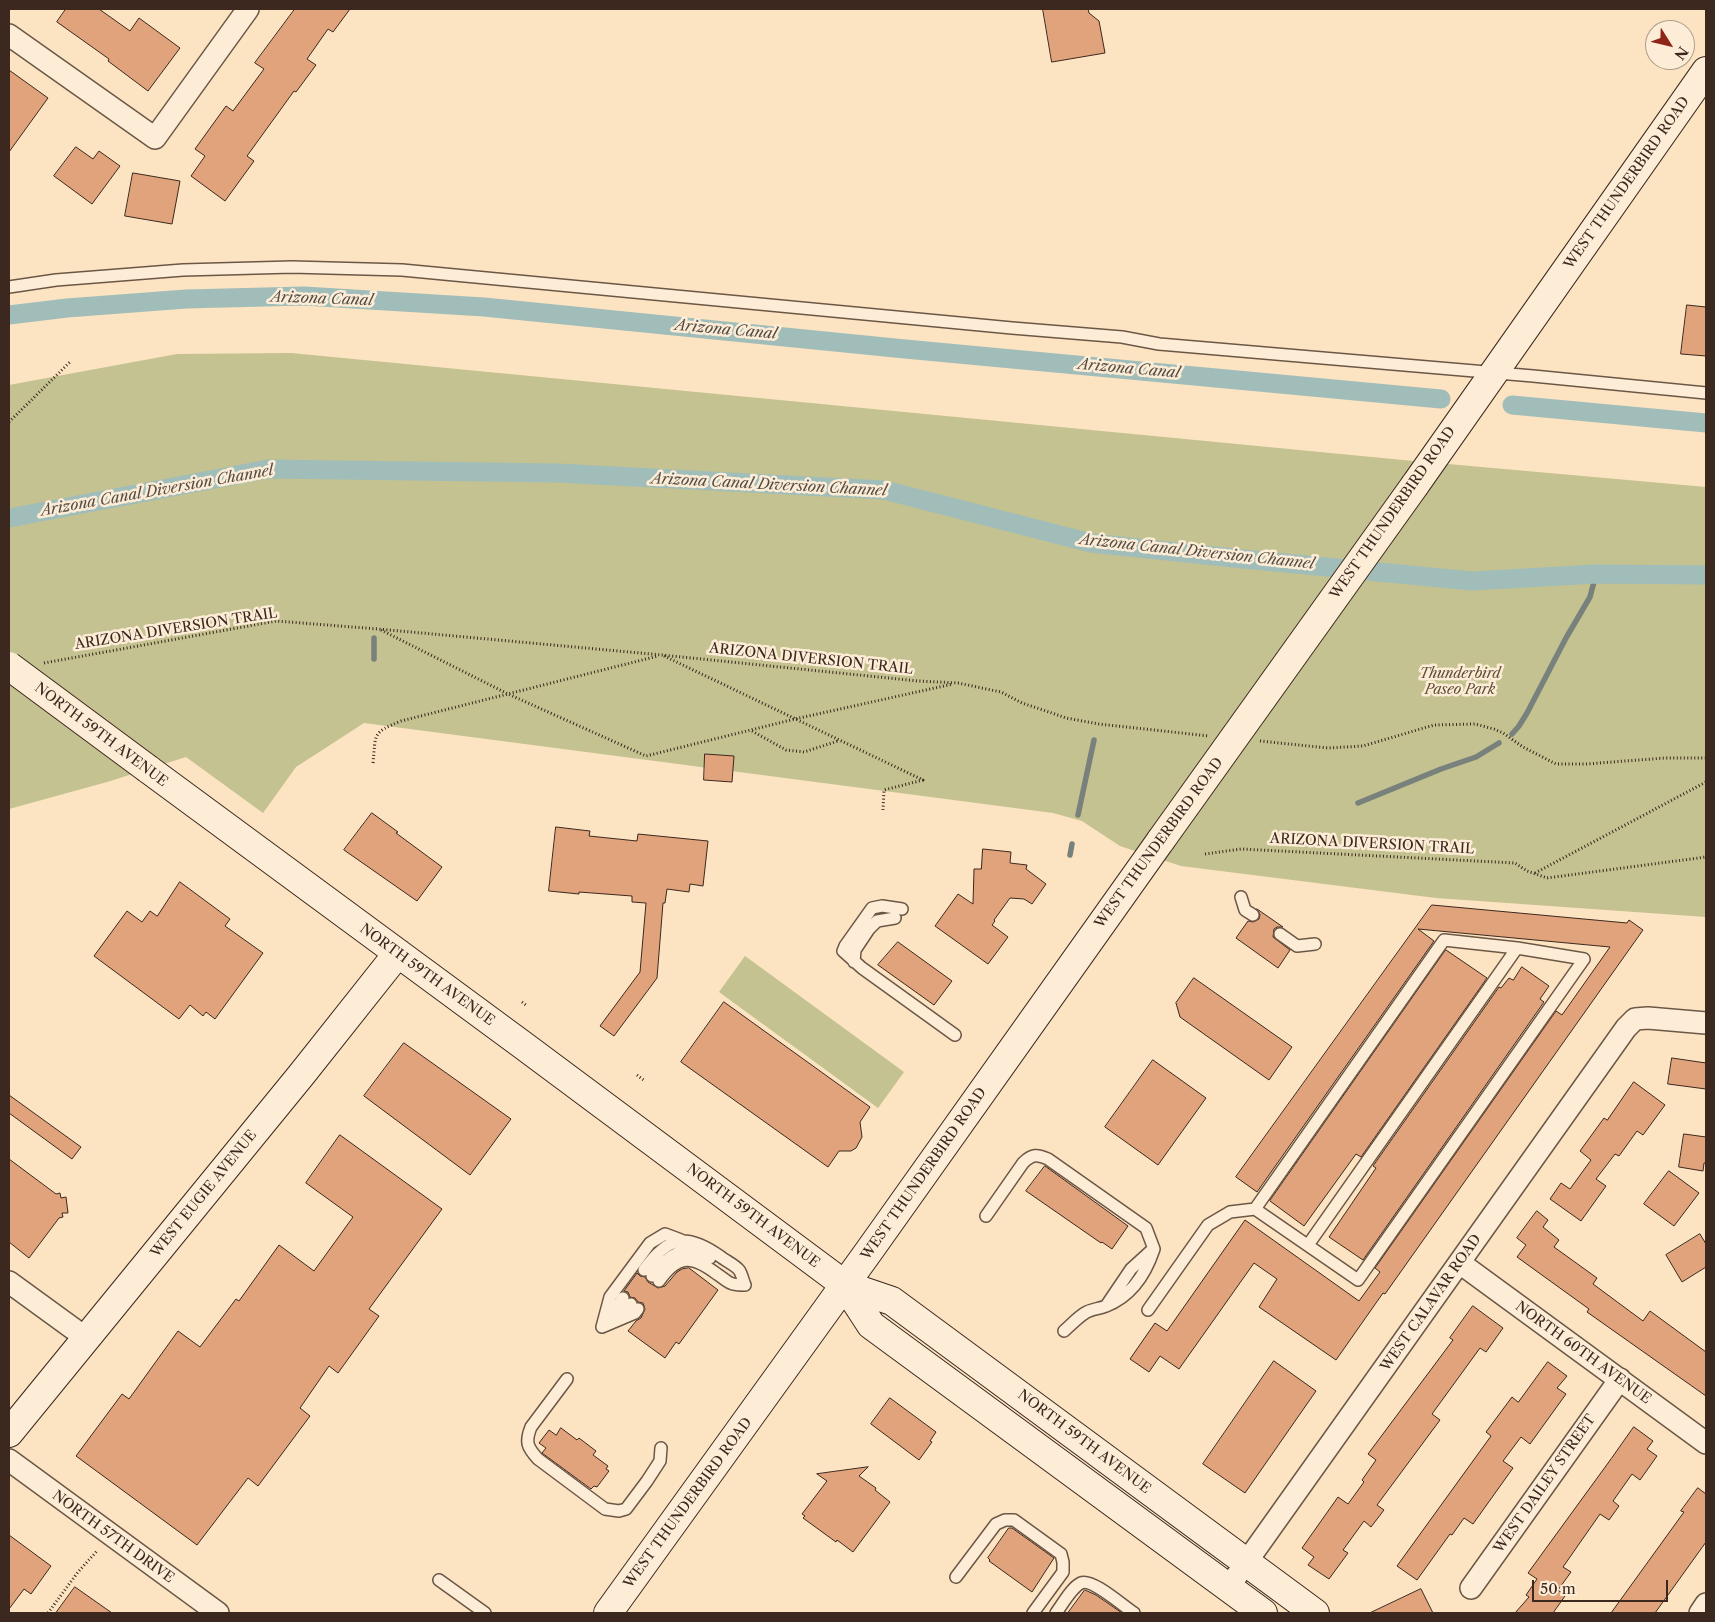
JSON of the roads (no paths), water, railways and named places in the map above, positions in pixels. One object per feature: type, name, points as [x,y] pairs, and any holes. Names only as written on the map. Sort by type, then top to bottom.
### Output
[{"type":"main road","name":"WEST THUNDERBIRD ROAD","points":[[608,1613],[845,1285],[1706,71]]},
{"type":"main road","name":"NORTH 59TH AVENUE","points":[[9,666],[845,1285],[892,1301],[1315,1613]]},
{"type":"main road","name":"WEST EUGIE AVENUE","points":[[9,1433],[302,1074],[398,953]]},
{"type":"main road","name":"NORTH 59TH AVENUE","points":[[845,1285],[871,1325],[1262,1613]]},
{"type":"main road","points":[[1025,1439],[1036,1431],[1050,1433],[1081,1455],[1110,1461]]},
{"type":"street","points":[[9,35],[155,138],[248,9]]},
{"type":"street","name":"WEST CALAVAR ROAD","points":[[1228,1588],[1635,1019],[1648,1018],[1706,1023]]},
{"type":"street","name":"NORTH 60TH AVENUE","points":[[1460,1262],[1706,1443]]},
{"type":"street","points":[[9,1282],[86,1338]]},
{"type":"street","name":"WEST DAILEY STREET","points":[[1471,1588],[1620,1379]]},
{"type":"street","name":"NORTH 57TH DRIVE","points":[[9,1460],[218,1613]]},
{"type":"street","points":[[1700,1613],[1706,1604]]},
{"type":"lane","points":[[9,287],[56,280],[183,270],[292,267],[402,270],[1122,337],[1159,344],[1490,378],[1706,393]]},
{"type":"lane","points":[[1241,897],[1245,910],[1252,915]]},
{"type":"lane","points":[[899,914],[878,921],[869,929],[855,950],[854,962],[955,1035]]},
{"type":"lane","points":[[1280,934],[1297,946],[1315,944]]},
{"type":"lane","points":[[1148,1310],[1208,1225],[1230,1212],[1255,1209],[1358,1280],[1584,959],[1517,948],[1444,940],[1255,1209]]},
{"type":"lane","points":[[1308,1245],[1517,948]]},
{"type":"lane","points":[[986,1216],[1023,1163],[1030,1156],[1038,1154],[1048,1158],[1146,1228],[1154,1249],[1148,1266],[1134,1286],[1120,1299],[1105,1307],[1086,1312],[1064,1331]]},
{"type":"lane","points":[[602,1327],[610,1297],[650,1243],[665,1234],[681,1240],[698,1243],[713,1251],[739,1270],[745,1285],[732,1284],[697,1261],[686,1260],[674,1264],[665,1272],[652,1275],[656,1252],[669,1244],[681,1240]]},
{"type":"lane","points":[[631,1304],[635,1313],[602,1327],[631,1304]]},
{"type":"lane","points":[[567,1378],[531,1427],[527,1439],[528,1445],[538,1459],[605,1509],[619,1512],[626,1508],[660,1461],[660,1448]]},
{"type":"lane","points":[[956,1577],[996,1524],[1005,1520],[1014,1520],[1061,1554],[1063,1562],[1063,1572],[1033,1613]]},
{"type":"lane","points":[[439,1580],[484,1613]]},
{"type":"lane","points":[[1056,1613],[1082,1582],[1091,1583],[1134,1613]]},
{"type":"waterway","name":"Arizona Canal","points":[[9,315],[67,308],[186,299],[304,296],[484,307],[905,349],[1441,399]]},
{"type":"waterway","points":[[1512,405],[1706,423]]},
{"type":"waterway","name":"Arizona Canal Diversion Channel","points":[[9,518],[268,469],[557,473],[884,490],[1091,543],[1472,581],[1596,574],[1706,575]]},
{"type":"waterway","points":[[1512,734],[1527,713],[1566,638],[1590,597],[1596,574]]},
{"type":"waterway","points":[[374,638],[374,659]]},
{"type":"waterway","points":[[1078,815],[1094,740]]},
{"type":"waterway","points":[[1358,803],[1441,769],[1476,757],[1499,743]]},
{"type":"waterway","points":[[1070,855],[1072,844]]},
{"type":"park label","name":"Thunderbird Paseo Park","points":[[1460,682]]}]
